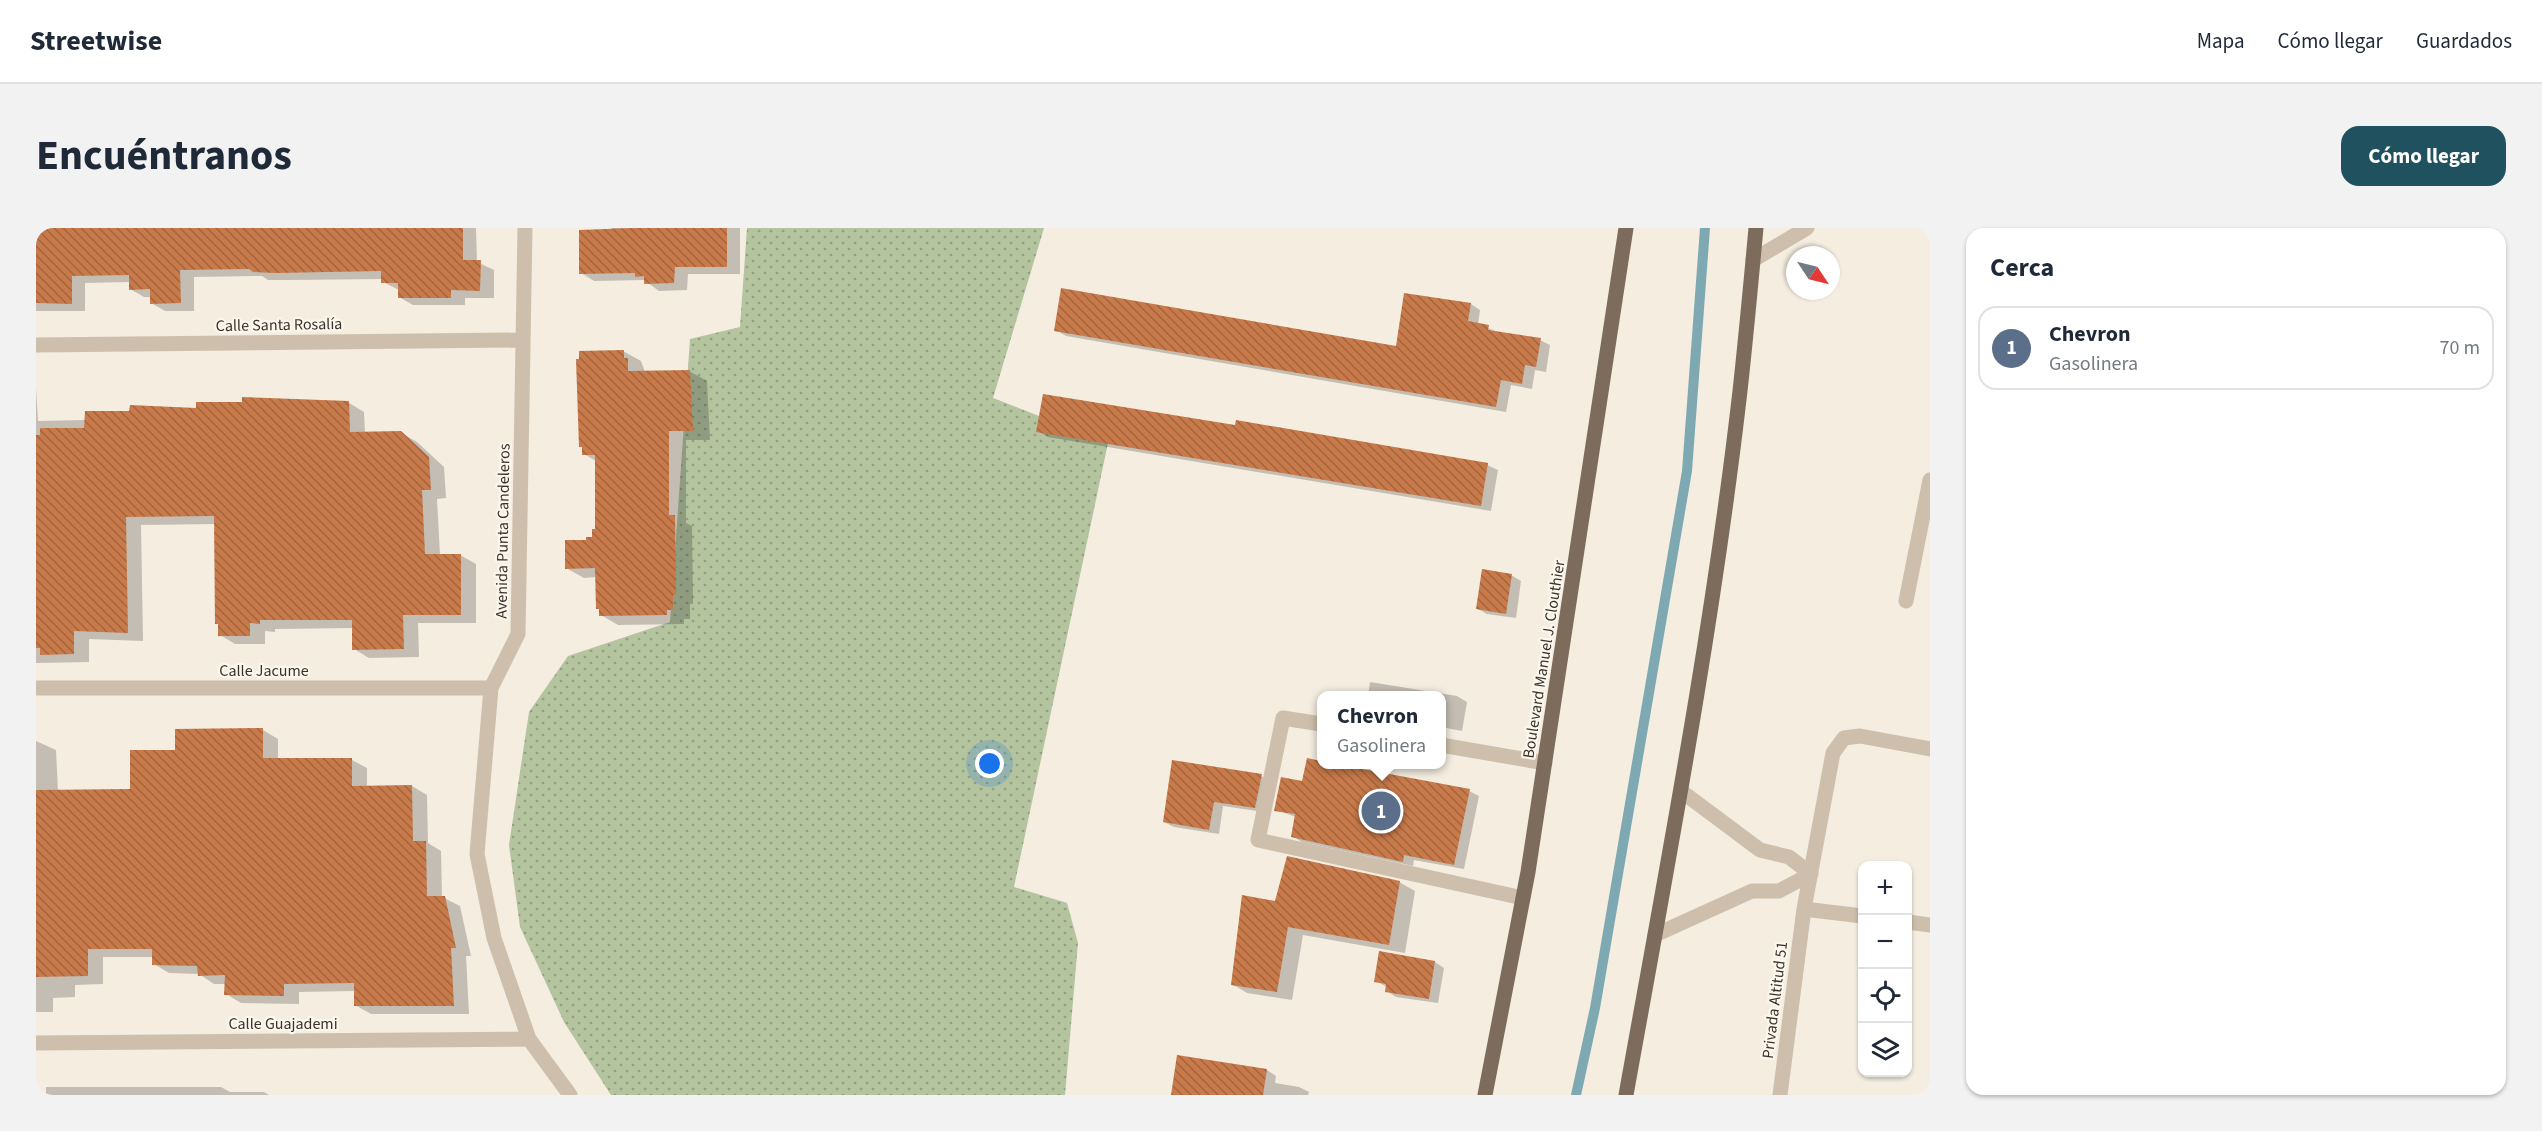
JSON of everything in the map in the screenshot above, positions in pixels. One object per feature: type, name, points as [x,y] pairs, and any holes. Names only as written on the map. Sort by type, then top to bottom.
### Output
[{"type":"main road","name":"Boulevard Manuel J. Clouthier","points":[[1485,1095],[1523,898],[1545,763],[1626,228]]},
{"type":"main road","points":[[1626,1095],[1681,791],[1740,392],[1756,228]]},
{"type":"street","name":"Avenida Punta Candeleros","points":[[525,228],[518,634],[491,688],[477,854],[494,938],[529,1039],[570,1095]]},
{"type":"street","points":[[1753,260],[1807,228]]},
{"type":"street","name":"Calle Santa Rosalía","points":[[36,345],[522,340]]},
{"type":"street","points":[[1906,601],[1930,480]]},
{"type":"street","name":"Calle Jacume","points":[[36,688],[491,688]]},
{"type":"street","points":[[1317,723],[1283,717],[1258,840],[1523,898]]},
{"type":"street","name":"Privada Altitud 51","points":[[1780,1095],[1804,909],[1833,753],[1844,738],[1860,736],[1930,749]]},
{"type":"street","points":[[1446,746],[1545,763]]},
{"type":"street","points":[[1655,935],[1752,891],[1779,891],[1810,874],[1789,857],[1760,850],[1727,828],[1681,791]]},
{"type":"street","points":[[1804,909],[1858,915]]},
{"type":"street","points":[[1912,923],[1930,925]]},
{"type":"street","name":"Calle Guajademi","points":[[36,1043],[529,1039]]},
{"type":"green space","points":[[747,228],[1044,228],[993,398],[1108,443],[1014,887],[1067,903],[1078,943],[1065,1095],[611,1095],[564,1022],[520,927],[509,845],[529,712],[568,656],[670,622],[690,339],[740,327]]},
{"type":"building","points":[[36,228],[463,228],[463,260],[481,260],[480,291],[451,290],[451,298],[398,298],[398,283],[381,283],[381,271],[275,273],[253,272],[249,269],[180,270],[181,303],[150,304],[150,289],[129,290],[129,275],[72,276],[72,304],[36,303]]},
{"type":"building","points":[[727,228],[727,267],[675,267],[674,283],[644,284],[644,276],[635,277],[635,273],[579,274],[579,230]]},
{"type":"building","points":[[1061,288],[1396,346],[1404,293],[1471,303],[1468,321],[1489,325],[1488,330],[1541,338],[1536,367],[1525,365],[1522,384],[1501,380],[1496,407],[1054,331]]},
{"type":"building","points":[[624,350],[624,358],[628,358],[628,371],[690,370],[693,431],[669,431],[669,515],[675,515],[676,595],[673,595],[673,610],[667,610],[667,615],[599,616],[599,609],[596,609],[595,568],[565,569],[565,540],[586,540],[586,537],[592,537],[592,529],[595,529],[595,455],[582,455],[582,447],[579,447],[576,359],[579,359],[579,351]]},
{"type":"building","points":[[1043,394],[1235,425],[1236,420],[1488,463],[1481,506],[1036,432]]},
{"type":"building","points":[[242,397],[349,401],[350,432],[401,431],[429,457],[431,490],[422,490],[425,554],[461,554],[461,615],[403,615],[404,649],[352,650],[352,620],[260,620],[260,624],[250,623],[250,636],[218,636],[218,624],[215,624],[214,516],[126,517],[128,633],[74,631],[74,654],[40,655],[40,648],[36,648],[36,435],[40,435],[40,428],[84,428],[85,411],[129,411],[130,405],[196,408],[196,402],[242,402]]},
{"type":"building","points":[[1482,569],[1512,574],[1506,614],[1476,609]]},
{"type":"building","points":[[263,728],[263,758],[352,758],[352,786],[412,785],[413,841],[426,841],[427,896],[445,896],[456,948],[451,948],[454,1006],[354,1006],[354,983],[284,984],[284,996],[224,995],[225,975],[198,976],[197,966],[152,965],[152,949],[88,949],[88,976],[36,977],[36,790],[130,789],[130,750],[175,750],[175,729]]},
{"type":"building","points":[[1307,758],[1317,760],[1317,769],[1362,769],[1470,789],[1454,865],[1404,855],[1403,862],[1291,837],[1295,814],[1274,811],[1281,777],[1302,781]]},
{"type":"building","points":[[1172,760],[1262,774],[1255,808],[1214,802],[1209,830],[1163,822]]},
{"type":"building","points":[[1287,856],[1400,881],[1389,945],[1288,927],[1277,992],[1231,985],[1242,895],[1275,901]]},
{"type":"building","points":[[1379,951],[1435,961],[1429,999],[1385,992],[1386,984],[1374,982]]},
{"type":"building","points":[[1177,1055],[1267,1069],[1263,1095],[1171,1095]]},
{"type":"waterway","points":[[1576,1095],[1595,1008],[1687,471],[1705,228]]},
{"type":"place","name":"Chevron","points":[[1381,811]]}]
